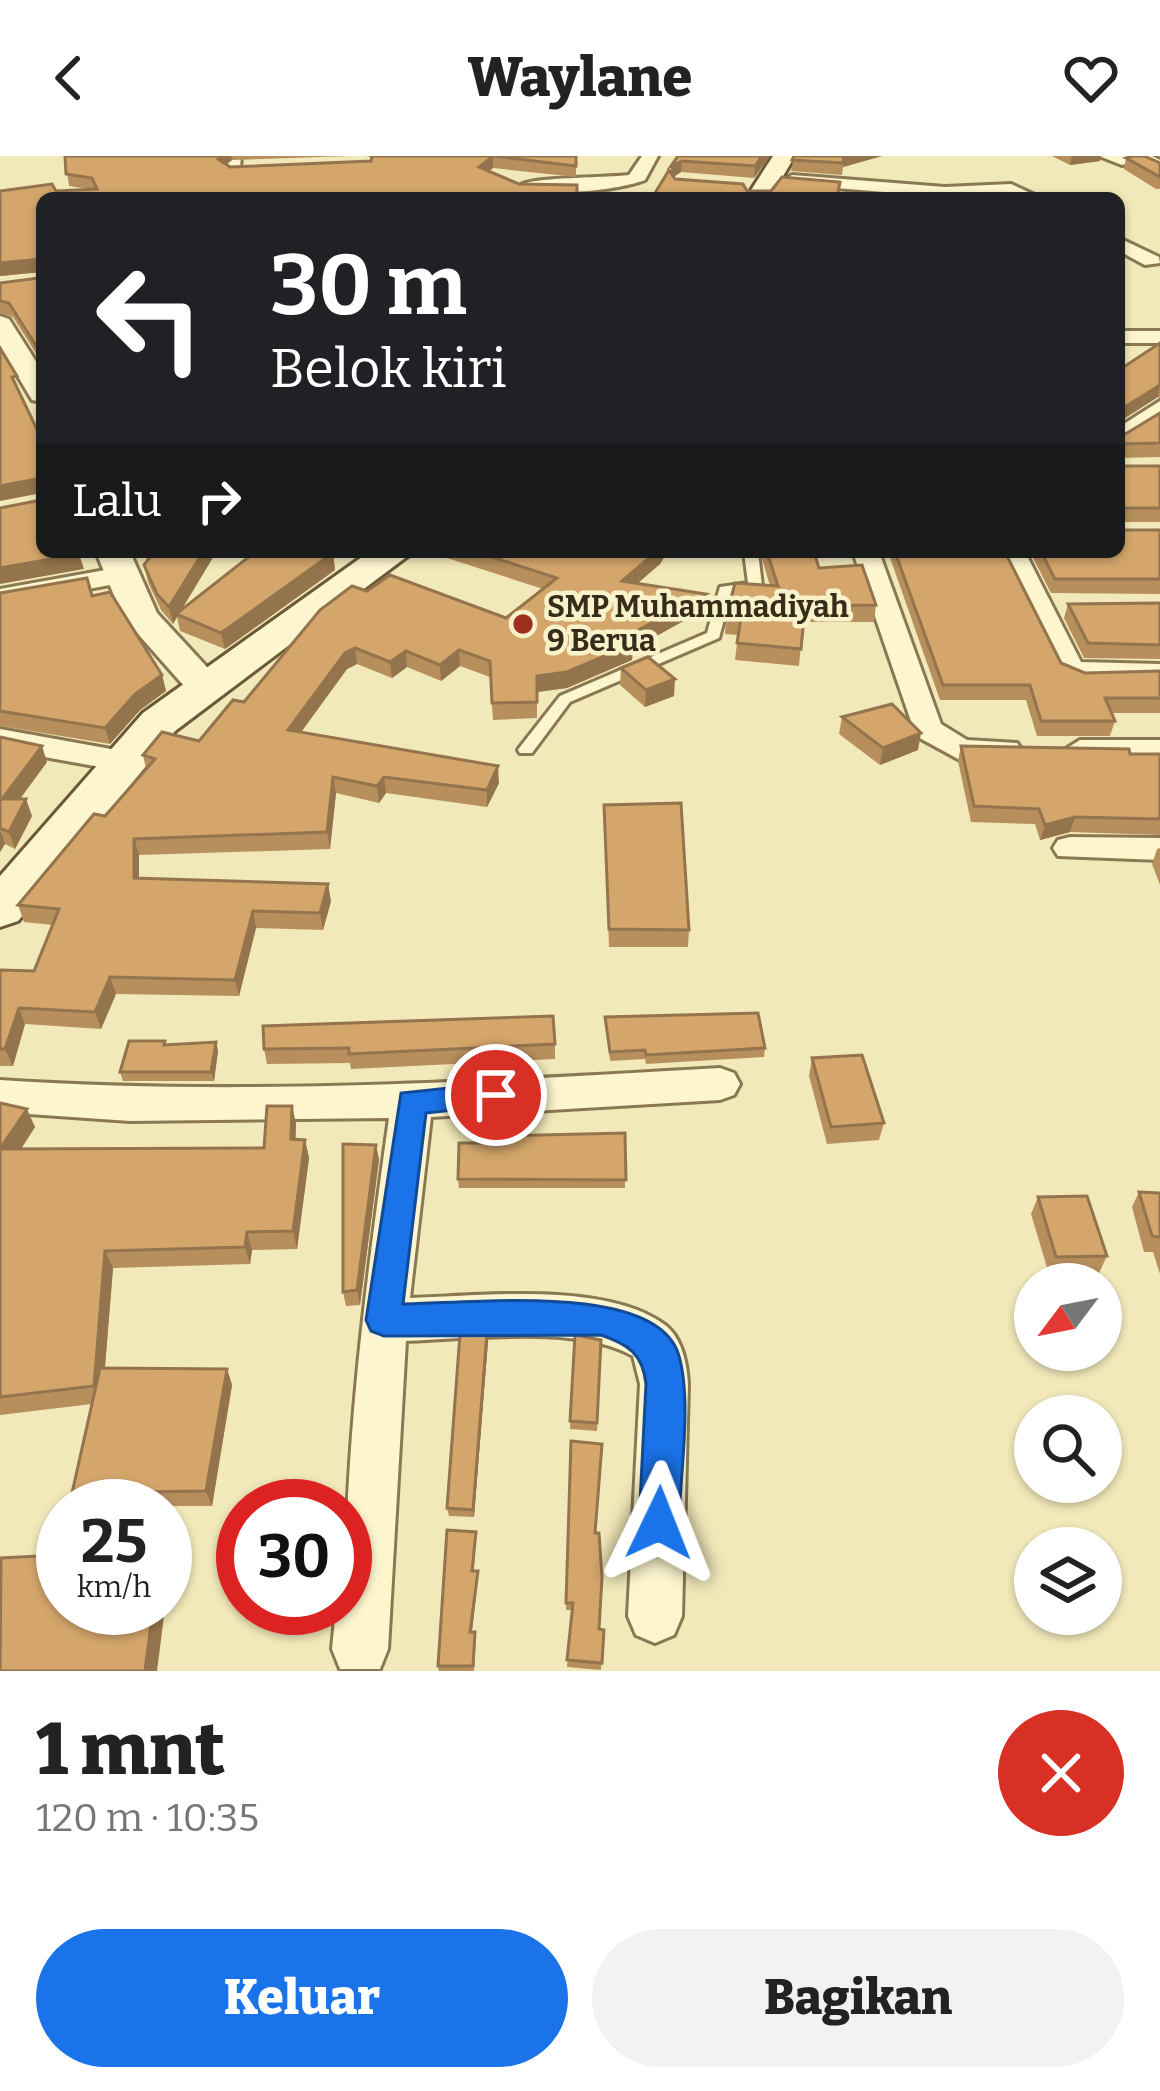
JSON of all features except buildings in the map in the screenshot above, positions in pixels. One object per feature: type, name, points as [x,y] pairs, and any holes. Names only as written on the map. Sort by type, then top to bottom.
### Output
[{"type":"main road","points":[[0,909],[159,722],[386,558]]},
{"type":"street","points":[[505,181],[554,186],[621,181],[639,176],[650,156]]},
{"type":"street","points":[[1107,156],[1122,160],[1140,156],[1160,167]]},
{"type":"street","points":[[218,192],[232,162],[254,168]]},
{"type":"street","points":[[766,175],[921,192]]},
{"type":"street","points":[[975,192],[1011,188],[1019,192]]},
{"type":"street","points":[[1125,248],[1153,252]]},
{"type":"street","points":[[4,337],[36,385]]},
{"type":"street","points":[[1125,337],[1160,337]]},
{"type":"street","points":[[1125,434],[1155,416]]},
{"type":"street","points":[[868,558],[927,729],[944,744],[969,750],[1160,750]]},
{"type":"street","points":[[1015,558],[1069,668],[1077,673],[1160,673]]},
{"type":"street","points":[[0,597],[117,563],[153,634],[206,687]]},
{"type":"street","points":[[1038,606],[1078,606]]},
{"type":"street","points":[[0,739],[122,760]]},
{"type":"street","points":[[1070,848],[1160,849]]},
{"type":"street","points":[[0,1096],[130,1105],[412,1102],[720,1084]]},
{"type":"street","points":[[360,1649],[384,1320],[412,1102]]},
{"type":"street","points":[[384,1320],[601,1319],[637,1331],[652,1343],[661,1356],[664,1384],[656,1616]]},
{"type":"lane","points":[[526,750],[565,699],[714,635],[725,590],[755,586],[752,558]]},
{"type":"place","name":"SMP Muhammadiyah 9 Berua","points":[[523,624]]},
{"type":"route","points":[[496,1095],[412,1102],[384,1320],[601,1319],[637,1331],[661,1356],[659,1523]]}]
